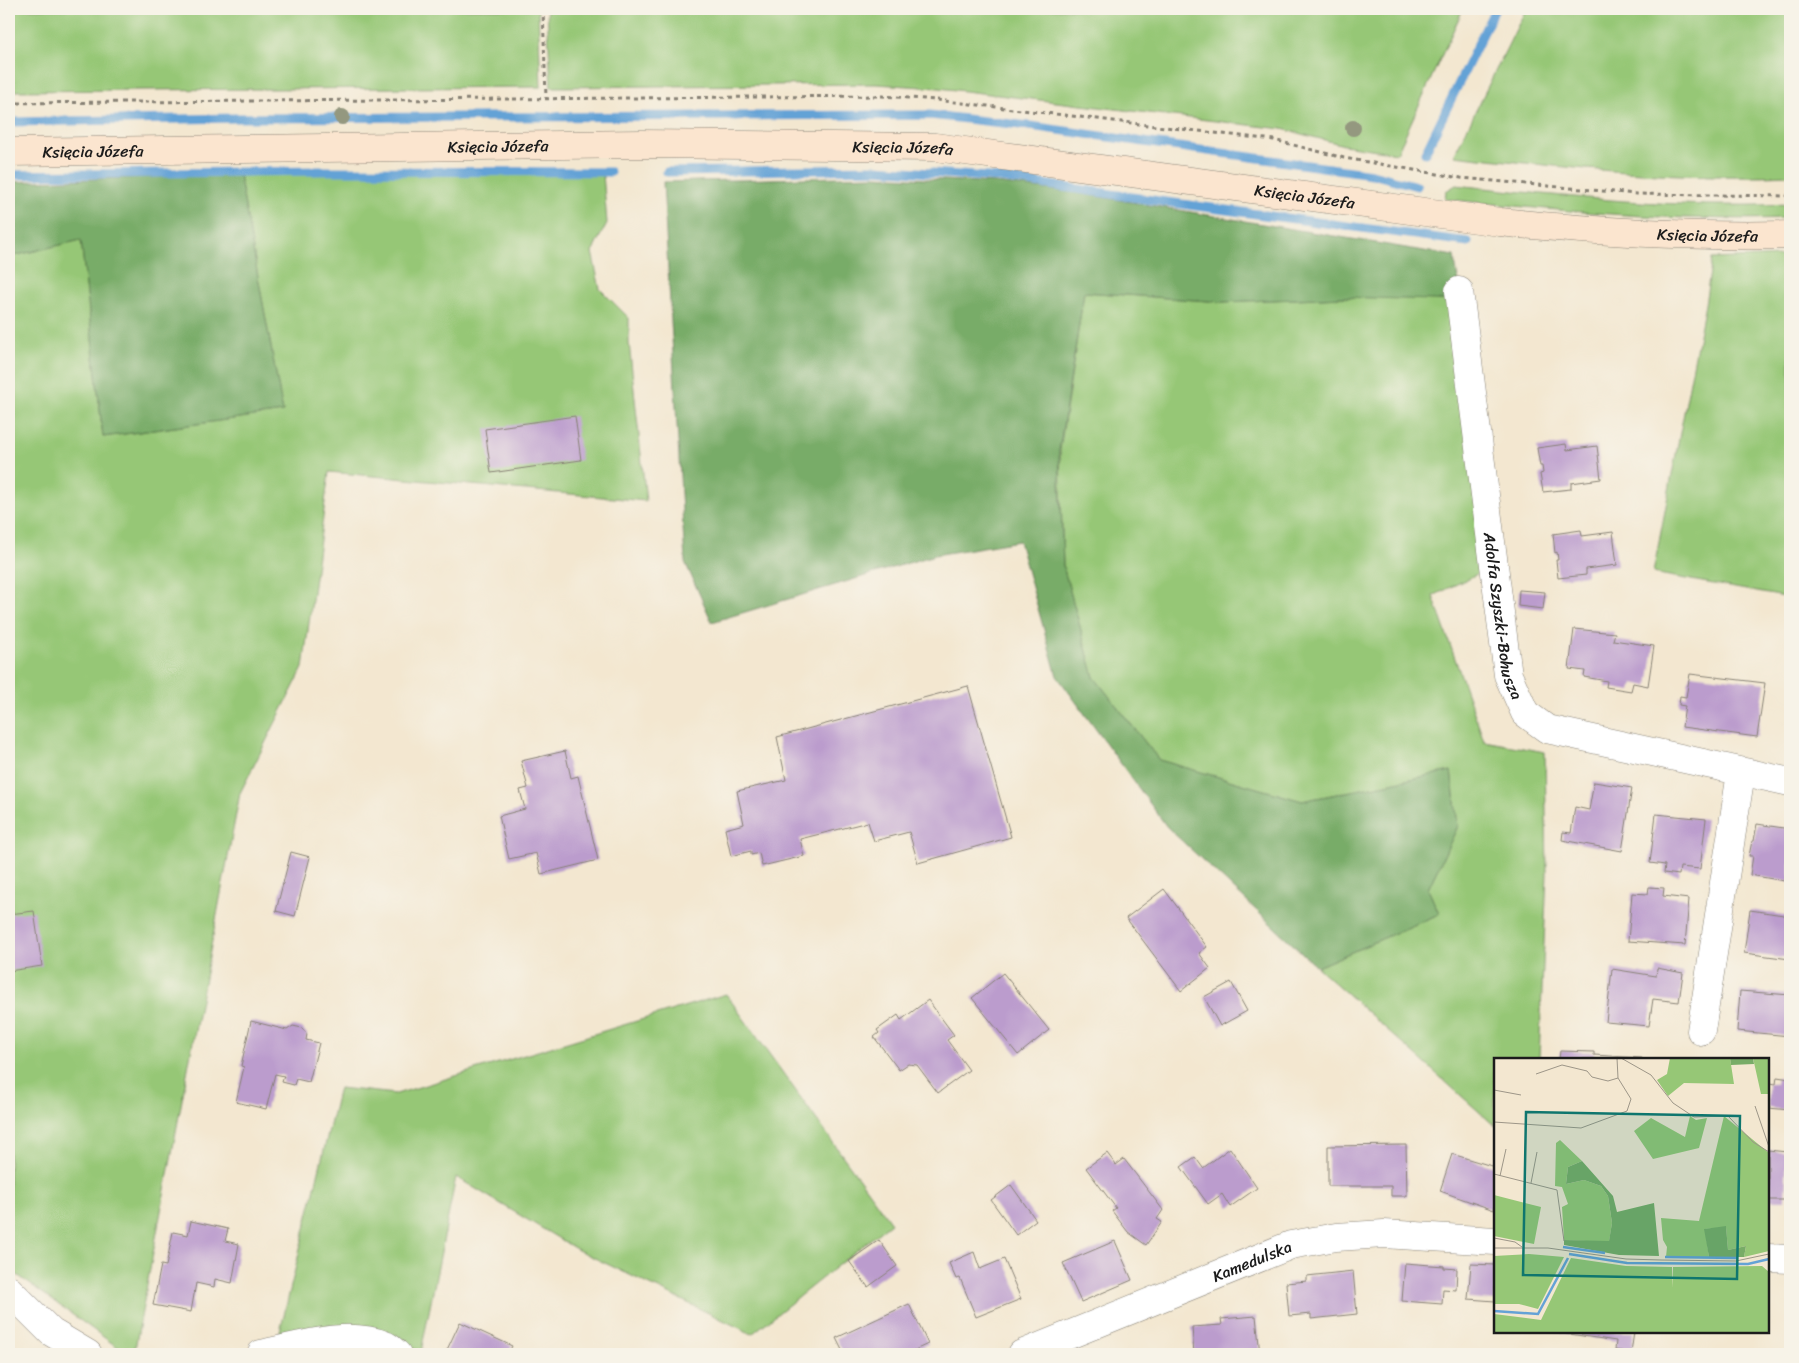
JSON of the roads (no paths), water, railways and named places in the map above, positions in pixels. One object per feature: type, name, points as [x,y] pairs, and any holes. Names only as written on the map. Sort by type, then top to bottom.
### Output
[{"type":"main road","name":"Księcia Józefa","points":[[9,152],[632,144],[935,147],[1500,222],[1588,231],[1677,235],[1790,235]]},
{"type":"street","name":"Adolfa Szyszki-Bohusza","points":[[1459,291],[1508,675],[1525,713],[1547,730],[1790,782]]},
{"type":"street","points":[[1701,1031],[1741,773]]},
{"type":"street","name":"Kamedulska","points":[[1022,1354],[1291,1245],[1336,1237],[1384,1234],[1494,1241]]},
{"type":"street","points":[[1769,1258],[1790,1259]]},
{"type":"street","points":[[9,1290],[51,1332],[88,1354]]},
{"type":"street","points":[[261,1354],[328,1340],[362,1339],[387,1345],[397,1354]]},
{"type":"waterway","points":[[1425,153],[1495,9]]},
{"type":"waterway","points":[[9,122],[237,118],[930,115],[1030,126],[1372,174],[1417,186]]},
{"type":"waterway","points":[[667,172],[876,169],[1001,178],[1468,242]]},
{"type":"waterway","points":[[9,175],[323,171],[610,172]]}]
